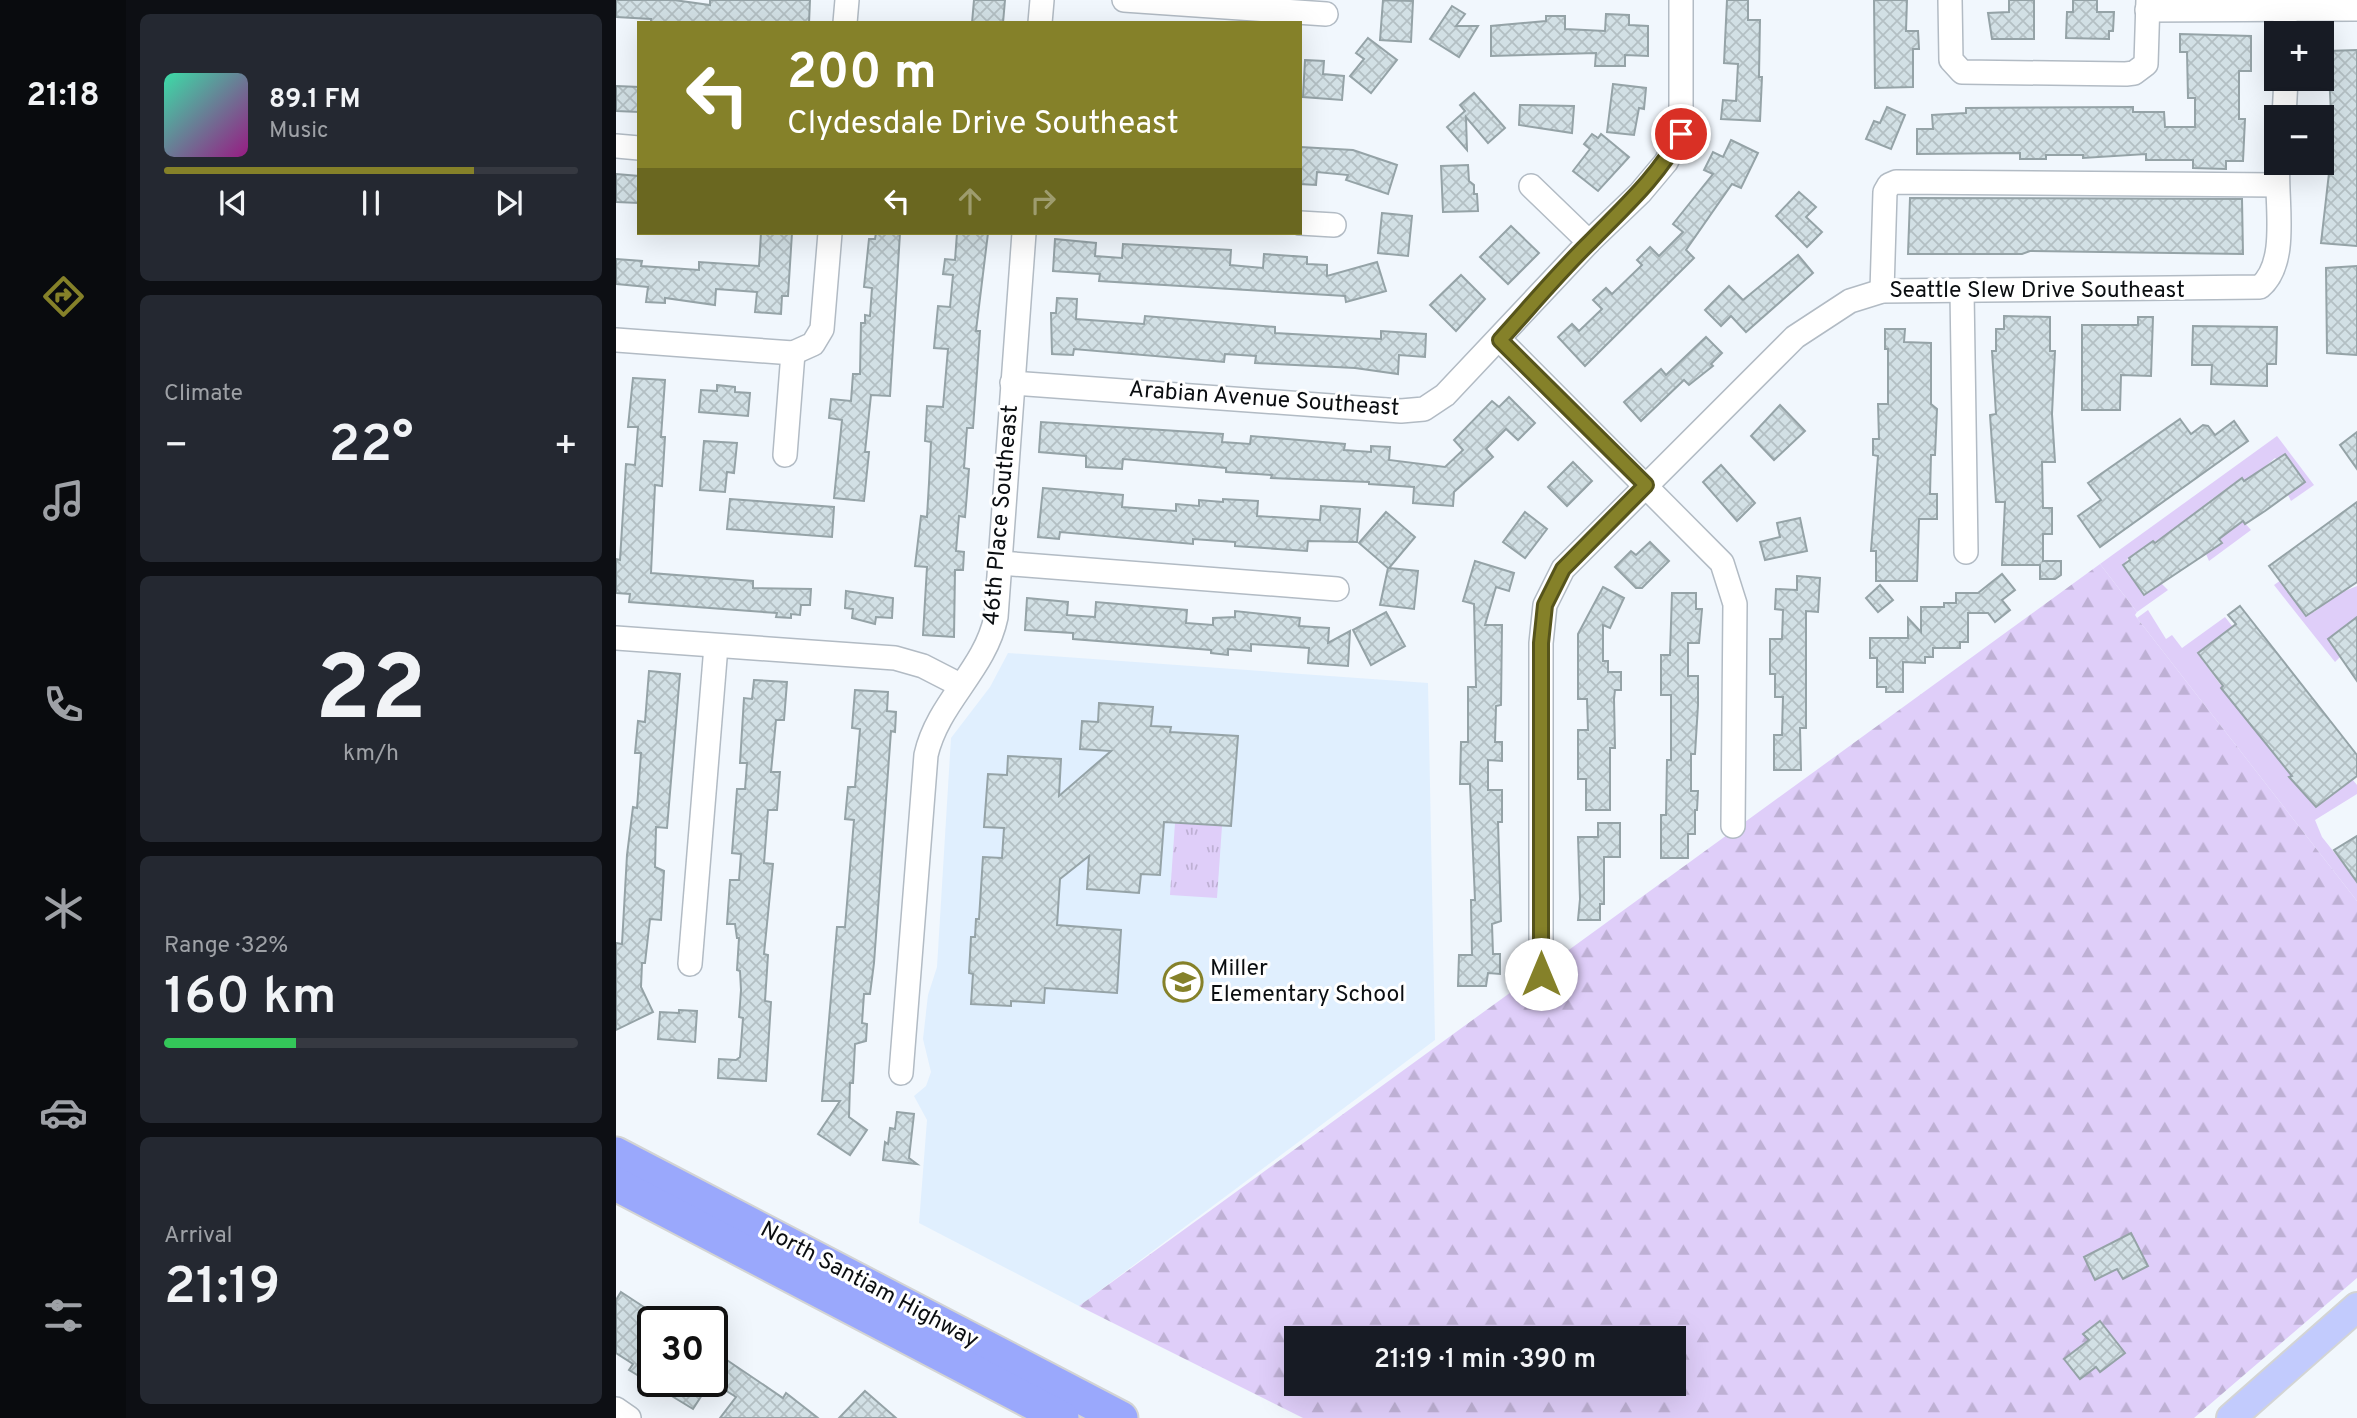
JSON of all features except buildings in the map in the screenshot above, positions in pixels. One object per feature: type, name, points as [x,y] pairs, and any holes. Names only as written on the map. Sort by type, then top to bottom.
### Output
[{"type":"highway","name":"North Santiam Highway","points":[[616,1154],[1121,1418]]},
{"type":"highway","name":"North Santiam Highway","points":[[616,1184],[1062,1418]]},
{"type":"main road","points":[[2231,1418],[2357,1307]]},
{"type":"street","points":[[845,21],[847,0]]},
{"type":"street","points":[[1041,21],[1042,0]]},
{"type":"street","points":[[1124,0],[1326,14]]},
{"type":"street","name":"Arabian Avenue Southeast","points":[[1012,383],[1401,411],[1424,409],[1445,395],[1500,340],[1589,242],[1640,193],[1666,162],[1681,134],[1681,0]]},
{"type":"street","points":[[1951,0],[1950,52],[1956,68],[1973,73],[2126,74],[2141,69],[2147,55],[2148,5],[2285,5],[2357,9]]},
{"type":"street","points":[[616,146],[637,148]]},
{"type":"street","points":[[1882,291],[1885,192],[1889,185],[1896,182],[2264,174]]},
{"type":"street","name":"Seattle Slew Drive Southeast","points":[[1541,974],[1541,643],[1545,605],[1563,569],[1795,337],[1843,304],[1882,291],[2260,287],[2270,278],[2278,254],[2277,175]]},
{"type":"street","points":[[1531,186],[1589,242]]},
{"type":"street","points":[[1302,223],[1334,225]]},
{"type":"street","points":[[616,340],[793,353],[813,344],[822,329],[830,235]]},
{"type":"street","name":"46th Place Southeast","points":[[901,1073],[926,755],[934,730],[960,685],[982,659],[992,635],[1000,563],[1024,235]]},
{"type":"street","points":[[1962,290],[1966,552]]},
{"type":"street","points":[[1500,340],[1722,563],[1732,589],[1735,624],[1733,826]]},
{"type":"street","points":[[785,455],[793,353]]},
{"type":"street","points":[[1000,563],[1337,589]]},
{"type":"street","points":[[616,639],[895,658],[923,666],[960,685]]},
{"type":"street","points":[[690,964],[716,646]]},
{"type":"street","points":[[616,1409],[629,1418]]},
{"type":"shaded area","name":"Miller Elementary School","points":[[1008,653],[1428,683],[1435,1040],[1079,1306],[919,1223],[927,1120],[914,1096],[926,1086],[931,1072],[923,1039],[928,995],[937,967],[951,738],[990,687]]},
{"type":"green space","points":[[2277,436],[2314,485],[2291,501],[2288,495],[2305,482],[2285,455],[2277,460],[2275,458],[2246,483],[2241,478],[2208,502],[2229,531],[2243,521],[2251,530],[2209,561],[2206,554],[2222,543],[2201,514],[2129,557],[2123,566],[2144,594],[2161,583],[2168,590],[2137,612],[2100,564]]},
{"type":"green space","points":[[2100,564],[2137,612],[2137,618],[2357,901],[2357,1278],[2194,1418],[1303,1418],[1079,1306]]},
{"type":"green space","points":[[2298,568],[2314,612],[2343,589],[2345,591],[2357,586],[2357,621],[2355,618],[2328,639],[2341,656],[2335,662],[2274,585]]},
{"type":"green space","points":[[2148,610],[2166,639],[2172,635],[2182,648],[2225,617],[2245,642],[2239,646],[2227,631],[2198,654],[2247,721],[2276,699],[2286,768],[2292,776],[2289,778],[2316,807],[2343,786],[2338,762],[2357,785],[2357,794],[2315,820],[2322,837],[2345,866],[2357,858],[2357,901],[2137,618]]},
{"type":"green space","points":[[1175,823],[1222,826],[1217,898],[1170,895]]},
{"type":"place","name":"Miller Elementary School","points":[[1183,982]]},
{"type":"route","points":[[1541,974],[1541,643],[1545,605],[1563,569],[1646,485],[1500,340],[1589,242],[1640,193],[1666,162],[1681,134]]}]
